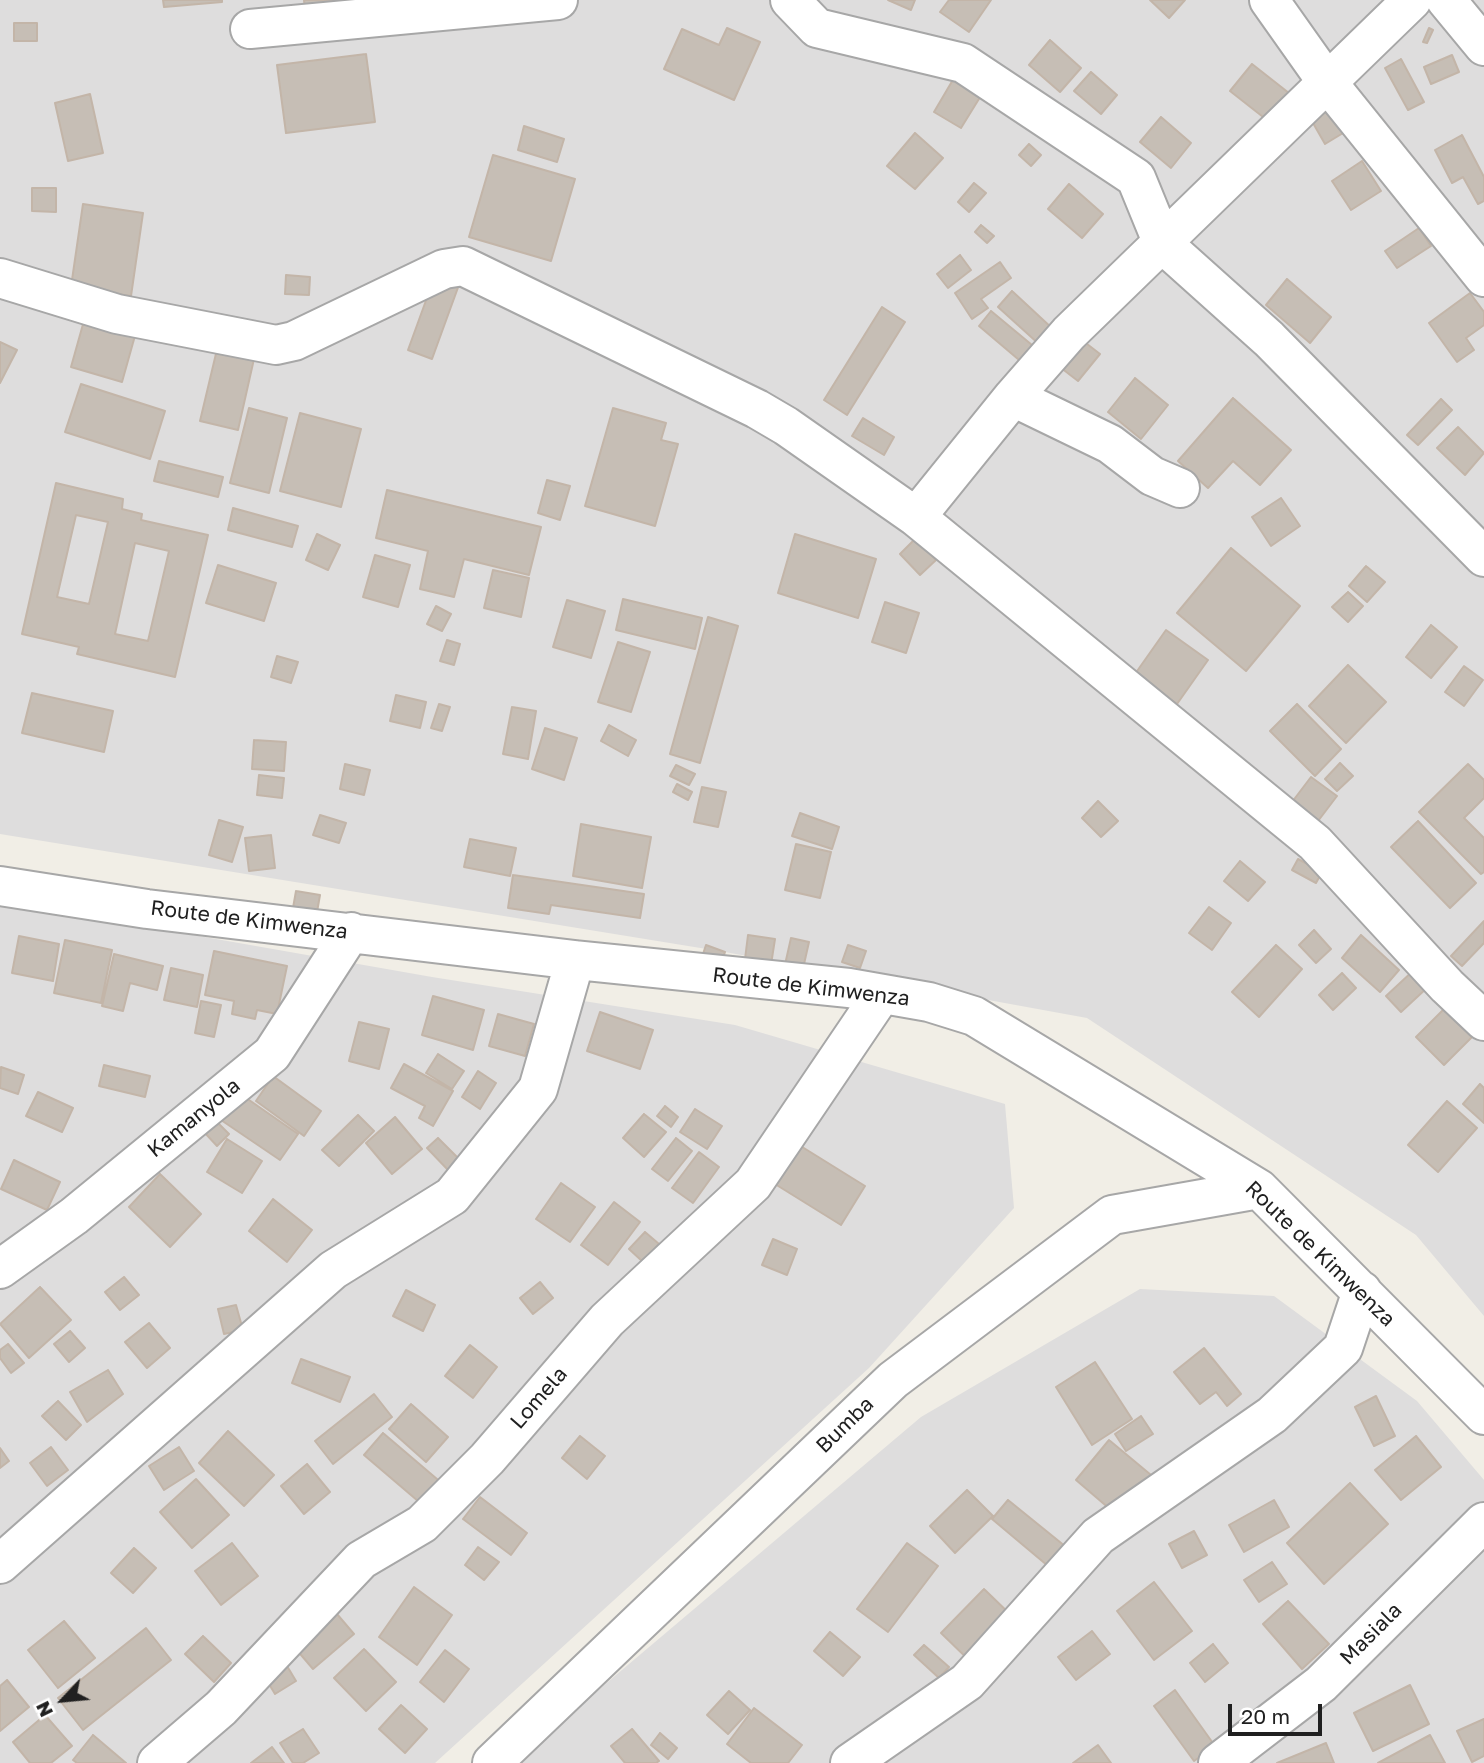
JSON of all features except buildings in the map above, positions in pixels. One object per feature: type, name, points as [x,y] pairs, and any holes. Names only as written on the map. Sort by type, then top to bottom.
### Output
[{"type":"street","points":[[250,29],[558,0]]},
{"type":"street","points":[[790,0],[817,28],[963,63],[1136,178],[1163,244],[1269,339],[1484,557]]},
{"type":"street","points":[[1269,0],[1328,82],[1484,277]]},
{"type":"street","points":[[916,517],[1013,397],[1069,334],[1412,0]]},
{"type":"street","points":[[1446,0],[1484,46]]},
{"type":"street","points":[[0,278],[117,314],[276,345],[294,341],[444,269],[463,265],[757,410],[786,426],[916,517],[1315,843],[1447,986],[1484,1021]]},
{"type":"street","points":[[1013,397],[1110,444],[1152,477],[1181,488]]},
{"type":"street","name":"Route de Kimwenza","points":[[0,886],[147,909],[575,960],[849,988],[929,1002],[974,1016],[1259,1189],[1484,1415]]},
{"type":"street","name":"Kamanyola","points":[[0,1269],[74,1216],[272,1054],[351,932]]},
{"type":"street","points":[[0,1564],[333,1270],[452,1195],[538,1089],[575,960]]},
{"type":"street","name":"Lomela","points":[[157,1763],[221,1709],[361,1560],[422,1524],[486,1459],[607,1320],[753,1184],[881,995]]},
{"type":"street","name":"Bumba","points":[[492,1763],[893,1380],[1111,1215],[1259,1189]]},
{"type":"street","points":[[850,1763],[967,1682],[1098,1536],[1272,1415],[1343,1348],[1362,1291]]},
{"type":"street","name":"Masiala","points":[[1218,1763],[1321,1684],[1484,1522]]},
{"type":"shaded area","points":[[0,0],[1484,0],[1484,1316],[1416,1235],[1087,1018],[725,952],[0,834]]},
{"type":"shaded area","points":[[0,901],[432,977],[735,1025],[1005,1104],[1014,1208],[869,1368],[435,1763],[0,1763]]},
{"type":"shaded area","points":[[1140,1289],[1274,1296],[1417,1401],[1484,1480],[1484,1763],[512,1763],[921,1417]]}]
